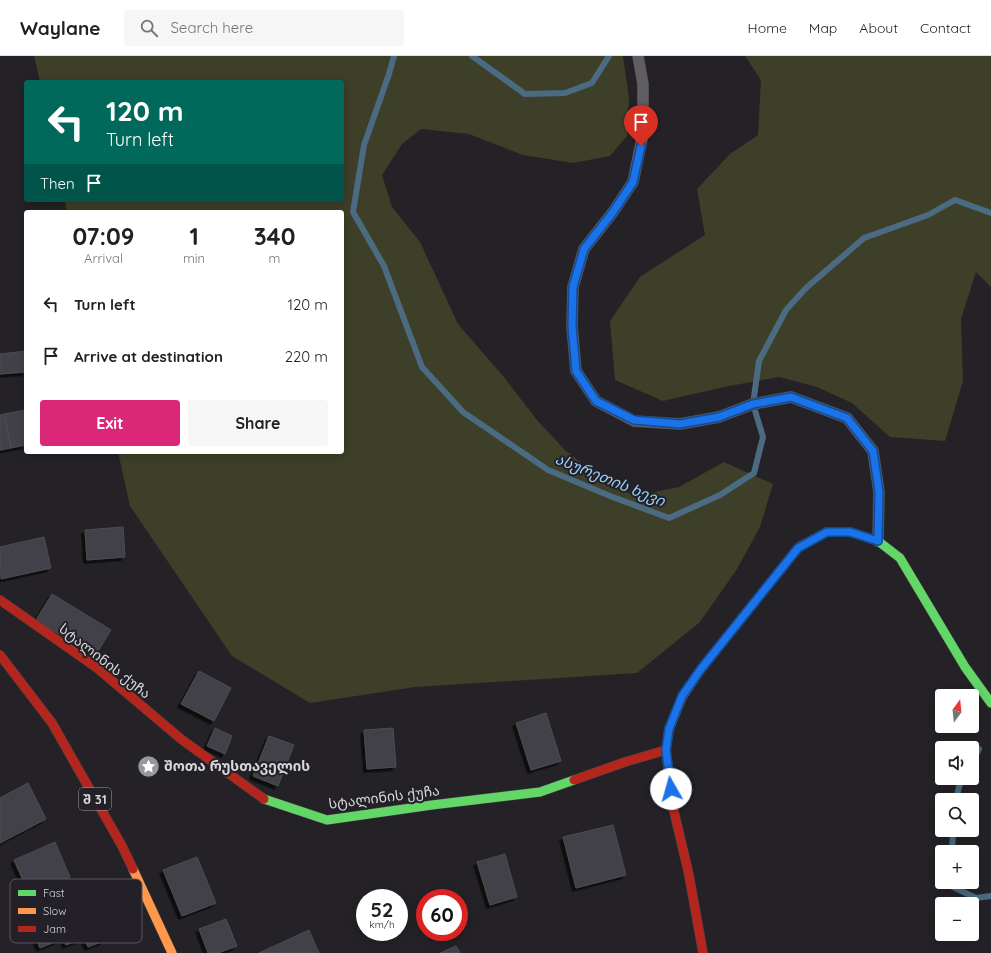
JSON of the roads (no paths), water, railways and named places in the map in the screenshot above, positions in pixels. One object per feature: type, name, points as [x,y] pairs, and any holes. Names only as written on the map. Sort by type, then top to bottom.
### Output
[{"type":"main road","points":[[702,953],[689,875],[672,803],[666,750],[669,729],[682,696],[701,669],[798,548],[827,532],[850,532],[878,541],[900,558],[965,667],[991,703]]},
{"type":"main road","name":"სტალინის ქუჩა","points":[[0,600],[97,668],[181,739],[262,798],[327,820],[540,792],[625,762],[666,750]]},
{"type":"main road","name":"შ 31","points":[[0,655],[52,724],[122,846],[137,879]]},
{"type":"main road","name":"შ 31","points":[[142,889],[172,953]]},
{"type":"lane","points":[[638,56],[643,84],[643,134],[633,182],[613,212],[584,249],[573,287],[572,326],[576,371],[596,401],[634,420],[680,424],[719,417],[753,404],[791,397],[847,418],[873,451],[879,492],[878,541]]},
{"type":"waterway","name":"ასურეთის ხევი","points":[[394,56],[364,145],[353,212],[384,266],[422,367],[463,412],[548,470],[610,496],[669,518],[720,495],[754,473],[763,437],[753,404],[759,361],[786,310],[806,288],[864,238],[928,215],[955,200],[991,213]]},
{"type":"waterway","name":"ასურეთის ხევი","points":[[472,56],[525,94],[565,93],[592,83],[609,56]]},
{"type":"waterway","name":"ასურეთის ხევი","points":[[958,793],[960,785]]},
{"type":"waterway","name":"ასურეთის ხევი","points":[[952,845],[953,837]]},
{"type":"waterway","name":"ასურეთის ხევი","points":[[957,889],[976,898],[991,896]]},
{"type":"place","name":"შოთა რუსთაველის","points":[[149,766]]}]
